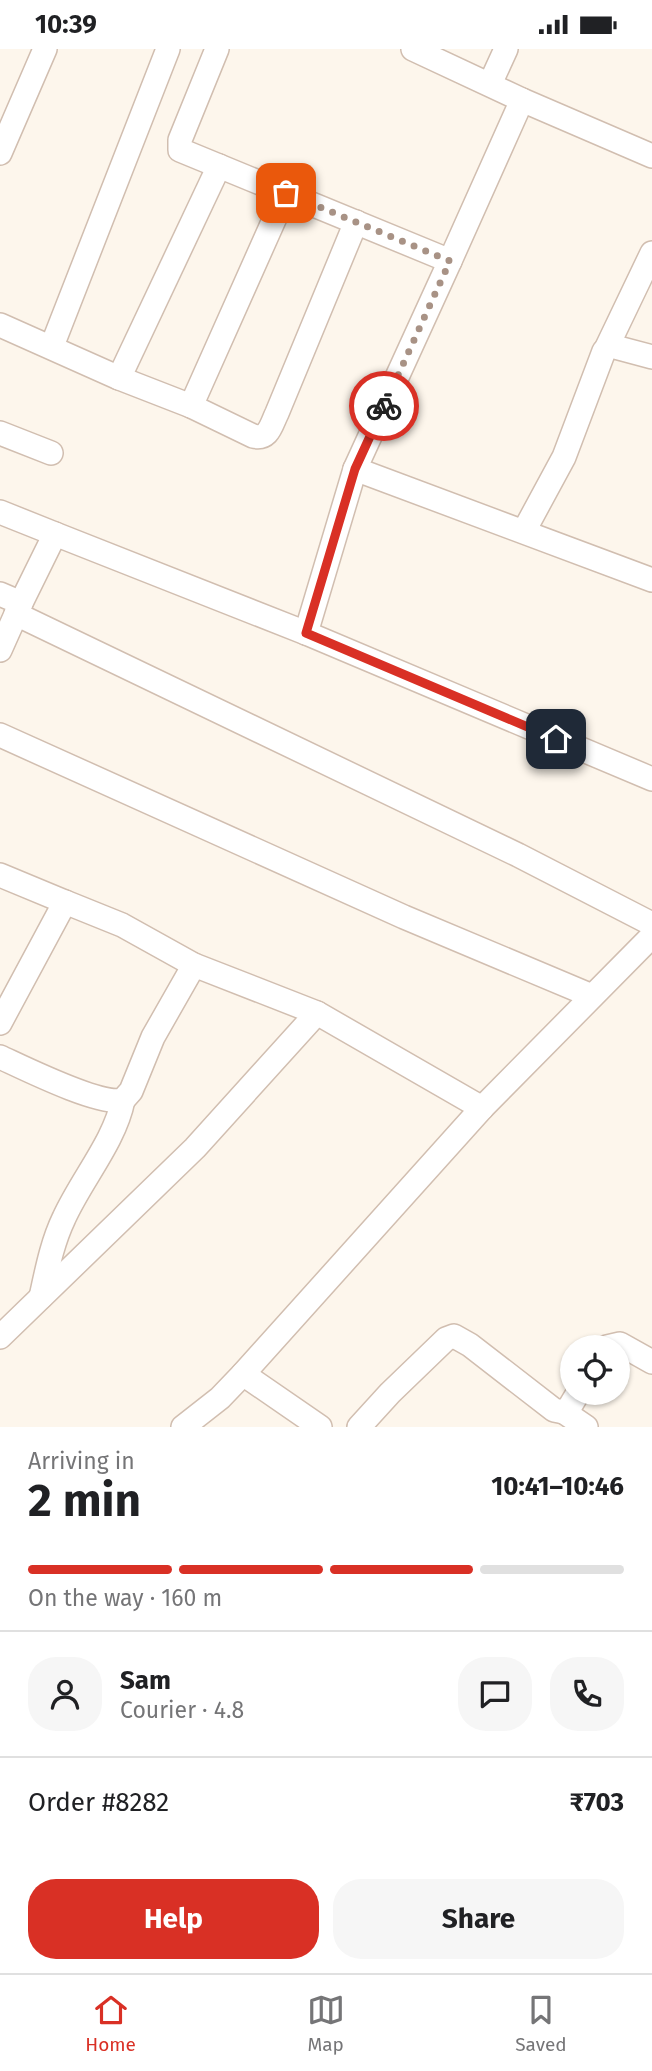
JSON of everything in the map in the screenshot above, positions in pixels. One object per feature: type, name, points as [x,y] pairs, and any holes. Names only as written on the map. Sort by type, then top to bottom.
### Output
[{"type":"street","points":[[0,153],[45,49]]},
{"type":"street","points":[[52,347],[168,49]]},
{"type":"street","points":[[217,49],[178,147],[180,150],[450,261]]},
{"type":"street","points":[[413,49],[652,156]]},
{"type":"street","points":[[490,84],[506,49]]},
{"type":"street","points":[[306,633],[355,469],[522,100]]},
{"type":"street","points":[[119,378],[219,166]]},
{"type":"street","points":[[191,406],[286,193]]},
{"type":"street","points":[[0,325],[119,378],[191,406],[253,436],[263,437],[267,434],[356,222]]},
{"type":"street","points":[[524,531],[564,457],[607,347],[652,253]]},
{"type":"street","points":[[607,347],[652,357]]},
{"type":"street","points":[[0,433],[51,453]]},
{"type":"street","points":[[355,469],[652,580]]},
{"type":"street","points":[[0,512],[306,633],[652,779]]},
{"type":"street","points":[[0,650],[12,604],[55,534]]},
{"type":"street","points":[[12,604],[519,855],[652,924]]},
{"type":"street","points":[[0,735],[404,917],[592,996]]},
{"type":"street","points":[[0,875],[122,925],[194,965],[317,1013],[482,1108]]},
{"type":"street","points":[[0,1023],[65,902]]},
{"type":"street","points":[[183,1427],[220,1398],[243,1374],[482,1108],[652,936]]},
{"type":"street","points":[[41,1297],[53,1245],[64,1218],[115,1125],[123,1100],[131,1091],[153,1037],[194,965]]},
{"type":"street","points":[[0,1337],[195,1148],[317,1013]]},
{"type":"street","points":[[0,1058],[68,1087],[114,1102],[123,1100]]},
{"type":"street","points":[[359,1427],[446,1339],[454,1336],[470,1345],[554,1410],[564,1412],[586,1427]]},
{"type":"street","points":[[630,1350],[652,1362]]},
{"type":"street","points":[[243,1374],[320,1427]]},
{"type":"street","points":[[564,1412],[571,1405]]},
{"type":"way so far","points":[[286,193],[450,261],[384,406]]},
{"type":"route","points":[[384,406],[355,469],[306,633],[556,739]]}]
